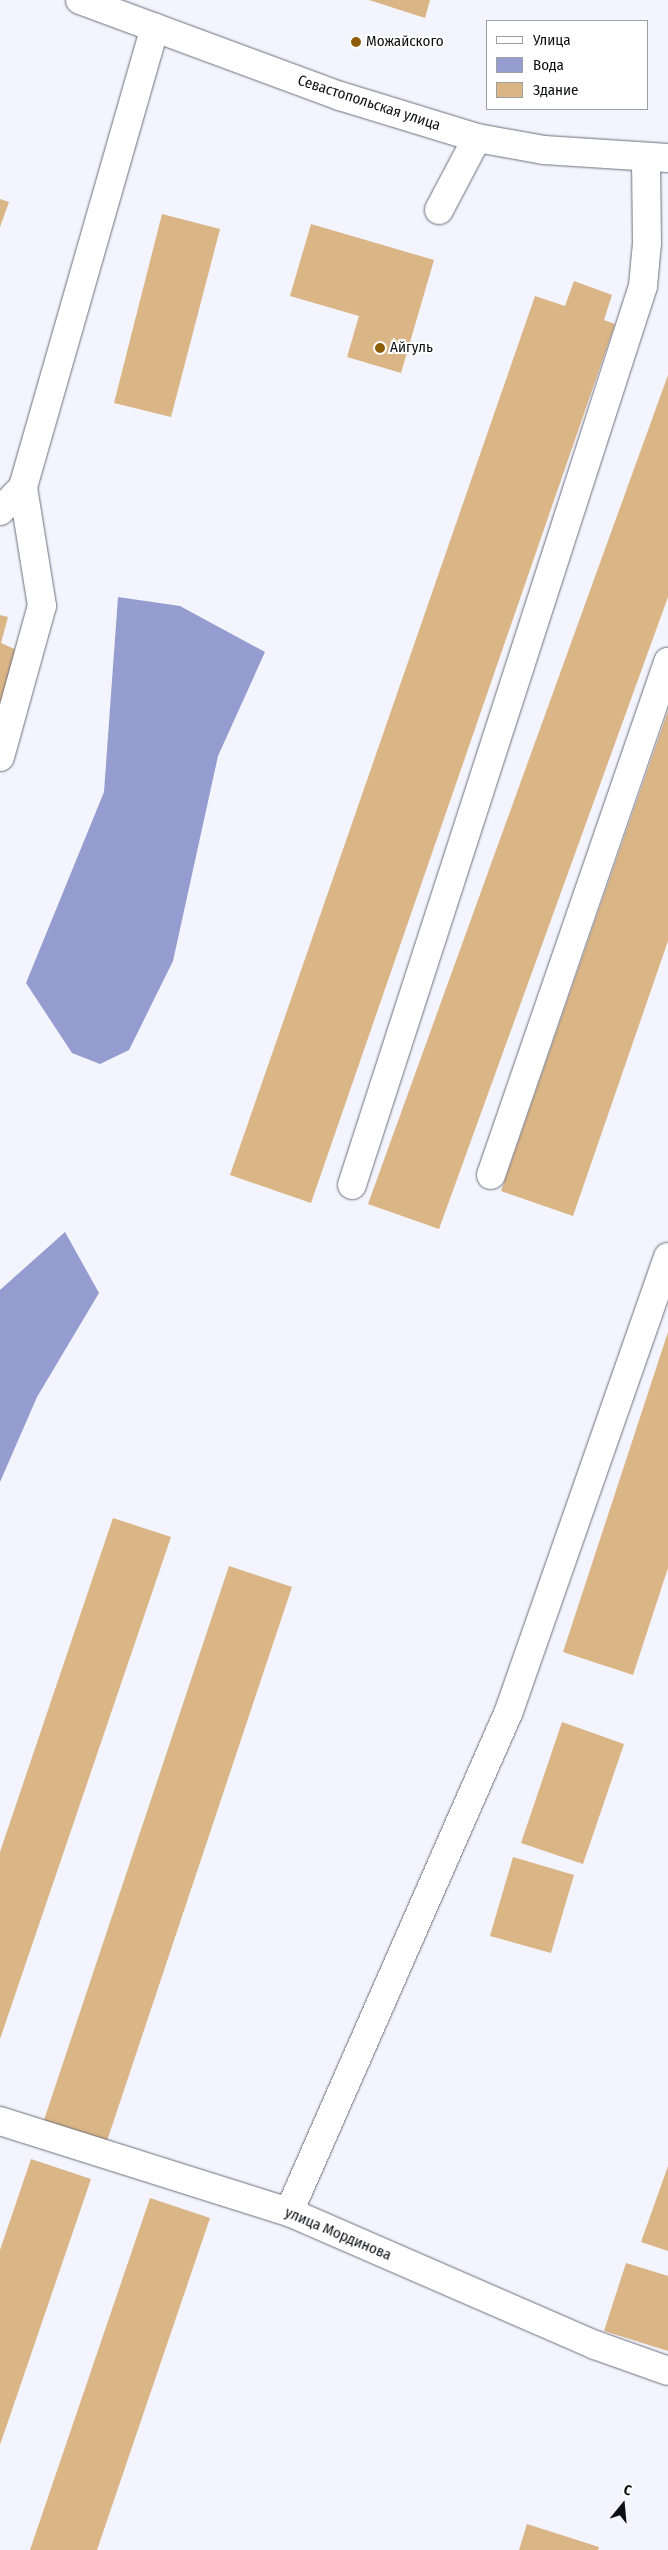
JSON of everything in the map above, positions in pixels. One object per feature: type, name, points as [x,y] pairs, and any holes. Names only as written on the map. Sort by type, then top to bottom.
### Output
[{"type":"street","name":"Севастопольская улица","points":[[80,0],[340,96],[477,138],[544,150],[657,158]]},
{"type":"street","points":[[0,757],[42,606],[23,487],[155,28]]},
{"type":"street","points":[[439,210],[477,138]]},
{"type":"street","points":[[352,1185],[643,286],[657,158]]},
{"type":"street","points":[[0,511],[23,487]]},
{"type":"street","points":[[491,1175],[668,662]]},
{"type":"street","points":[[288,2212],[509,1711],[668,1257]]},
{"type":"street","name":"улица Мординова","points":[[0,2121],[288,2212],[595,2346],[668,2371]]},
{"type":"water","points":[[118,597],[180,606],[265,652],[218,756],[173,961],[129,1050],[100,1064],[72,1053],[26,983],[104,792]]},
{"type":"water","points":[[65,1232],[99,1293],[37,1397],[0,1482],[0,1290]]},
{"type":"building","points":[[369,0],[430,0],[425,18]]},
{"type":"building","points":[[0,199],[9,202],[0,227]]},
{"type":"building","points":[[162,214],[220,229],[171,417],[114,403]]},
{"type":"building","points":[[311,224],[434,260],[401,373],[347,357],[359,316],[290,296]]},
{"type":"building","points":[[574,281],[612,295],[604,320],[615,324],[311,1203],[230,1175],[535,296],[565,306]]},
{"type":"building","points":[[668,375],[668,597],[439,1229],[368,1204]]},
{"type":"building","points":[[0,615],[8,617],[1,643],[21,652],[0,719]]},
{"type":"building","points":[[668,711],[668,941],[573,1216],[501,1191]]},
{"type":"building","points":[[668,1332],[668,1568],[633,1675],[563,1652]]},
{"type":"building","points":[[113,1518],[171,1537],[0,2039],[0,1852]]},
{"type":"building","points":[[229,1566],[292,1587],[105,2147],[42,2126]]},
{"type":"building","points":[[562,1722],[624,1744],[583,1864],[521,1843]]},
{"type":"building","points":[[513,1857],[574,1875],[551,1953],[490,1936]]},
{"type":"building","points":[[31,2159],[91,2179],[0,2445],[0,2250]]},
{"type":"building","points":[[668,2166],[668,2251],[641,2242]]},
{"type":"building","points":[[150,2198],[210,2218],[97,2550],[30,2550]]},
{"type":"building","points":[[626,2263],[668,2276],[668,2351],[604,2331]]},
{"type":"building","points":[[527,2524],[599,2547],[598,2550],[519,2550]]},
{"type":"place","name":"Можайского","points":[[356,42]]},
{"type":"place","name":"Айгуль","points":[[380,348]]}]
